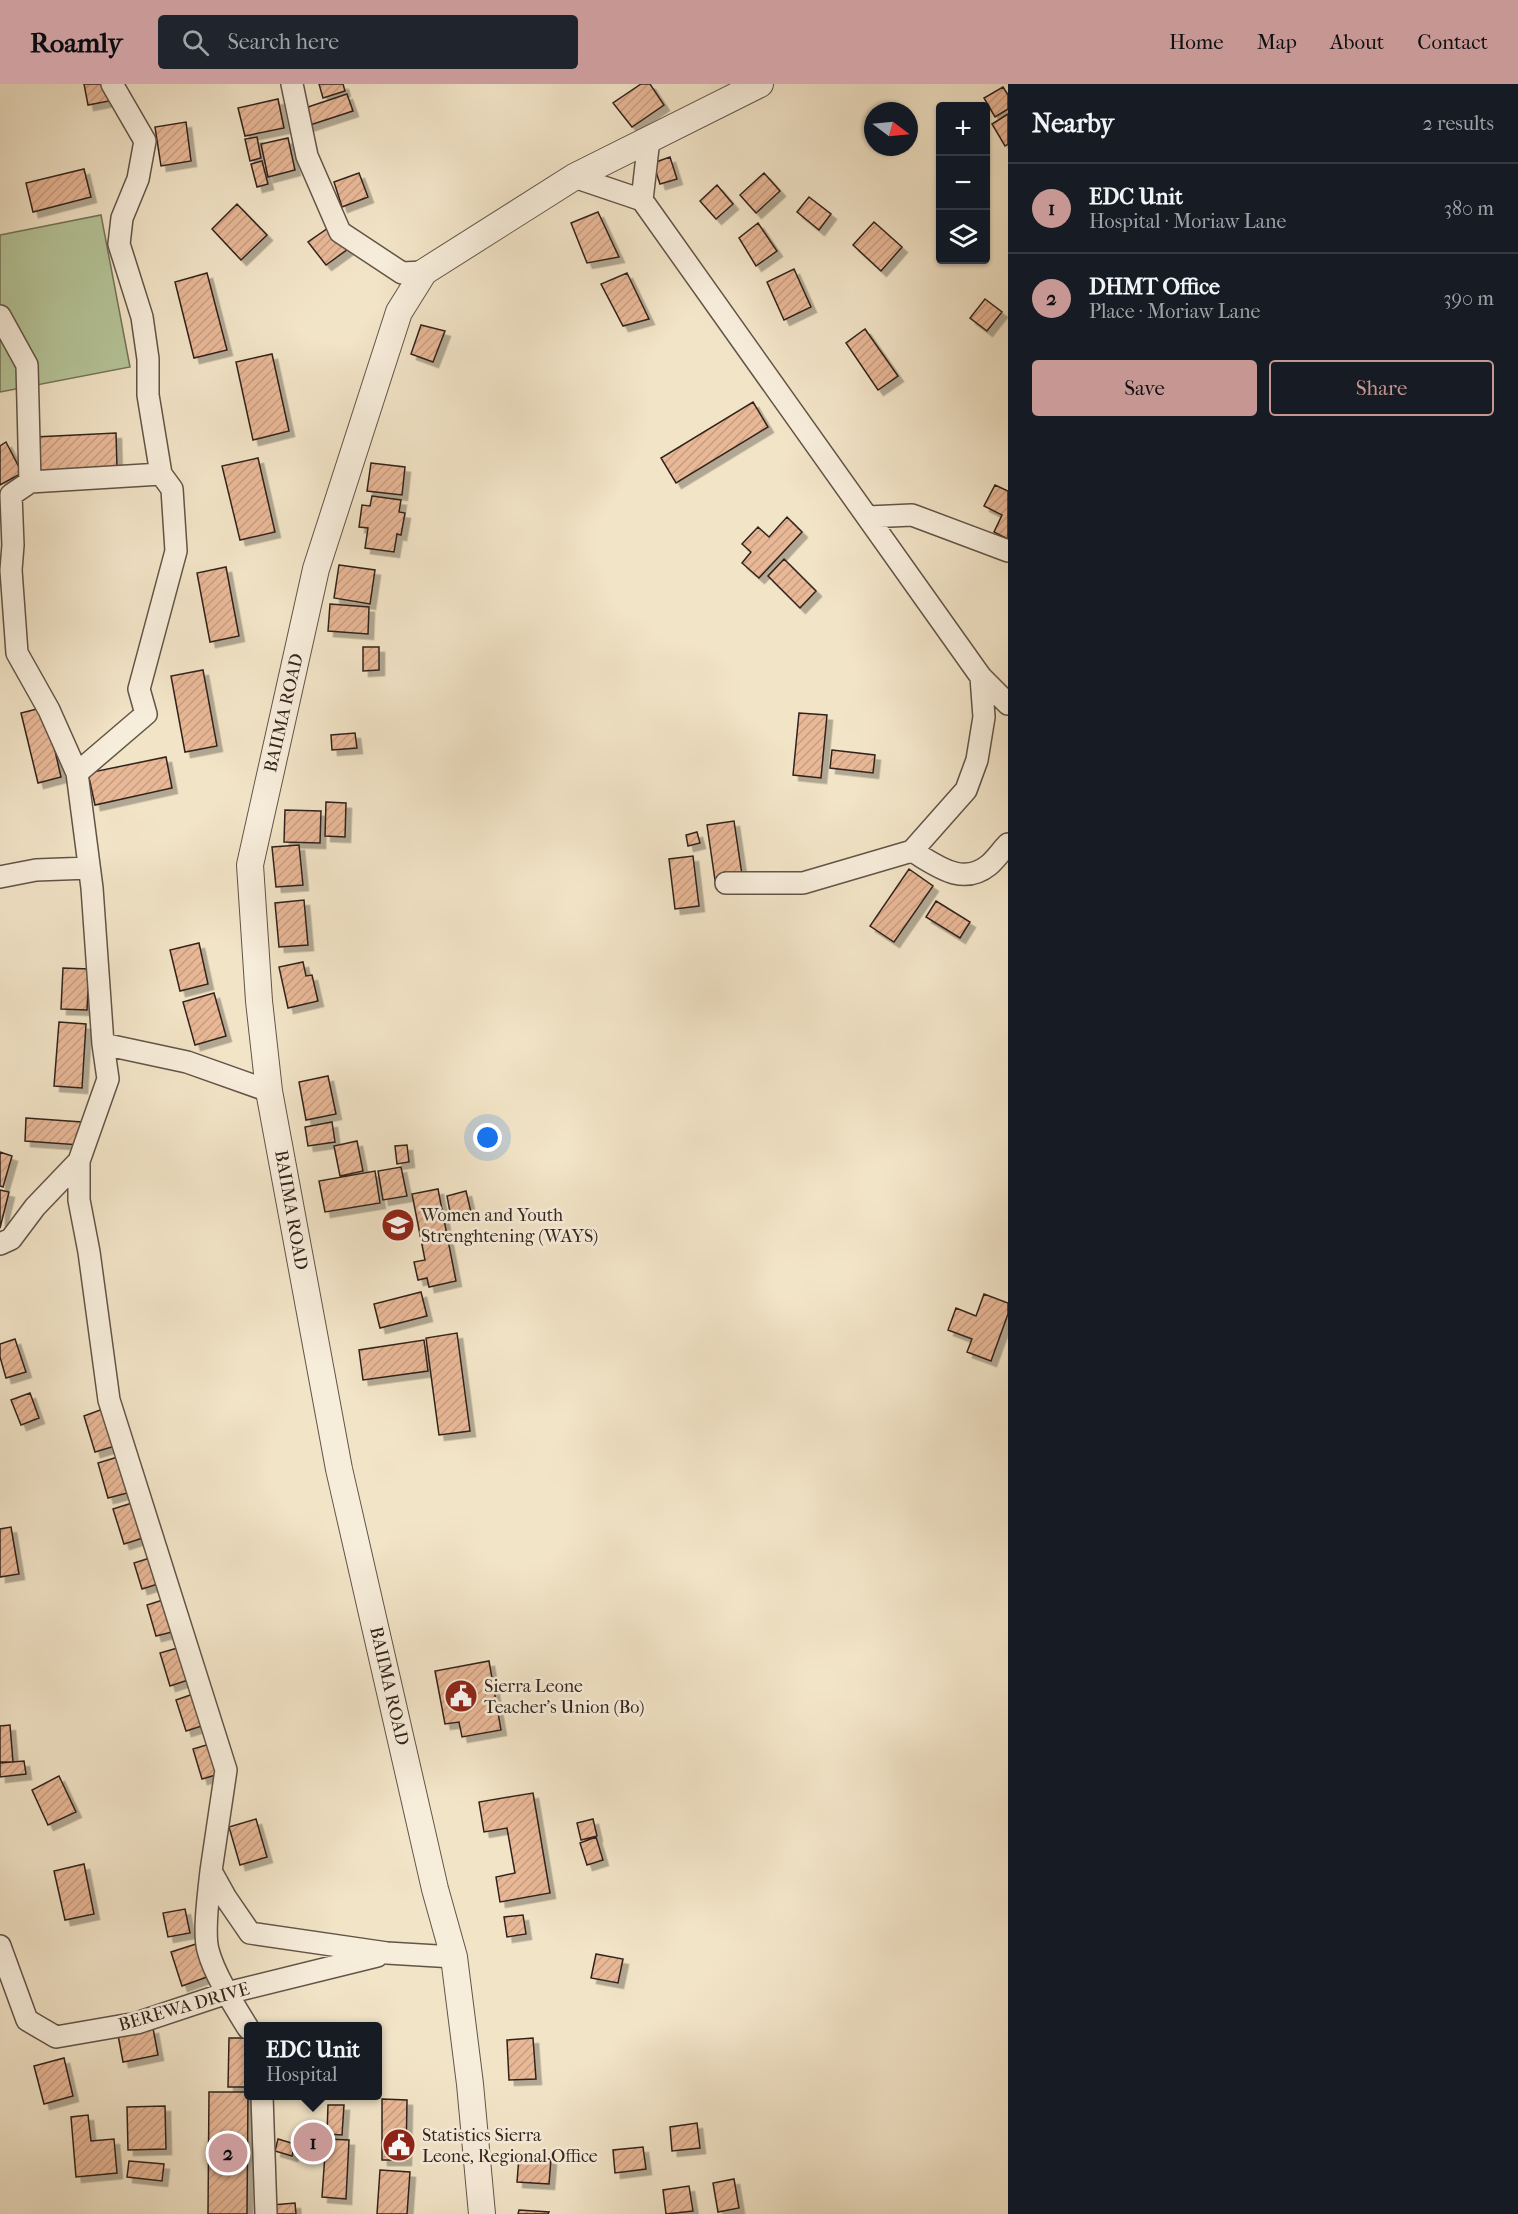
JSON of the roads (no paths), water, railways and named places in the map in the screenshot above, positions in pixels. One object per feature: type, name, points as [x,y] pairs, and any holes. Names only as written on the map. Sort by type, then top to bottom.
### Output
[{"type":"street","points":[[77,773],[146,714],[139,689],[176,552],[172,489],[161,474],[148,395],[148,359],[142,317],[119,244],[122,218],[138,179],[145,141],[112,84]]},
{"type":"street","points":[[292,84],[307,156],[340,232],[402,273],[424,272]]},
{"type":"street","name":"BAIIMA ROAD","points":[[482,2214],[470,2084],[454,1957],[435,1889],[339,1469],[269,1091],[258,1001],[250,866],[316,568],[399,312],[424,272],[574,177],[760,84]]},
{"type":"street","points":[[642,200],[649,139]]},
{"type":"street","points":[[574,177],[642,200],[981,677],[1008,704]]},
{"type":"street","points":[[0,316],[27,365],[30,482]]},
{"type":"street","points":[[161,474],[30,482],[11,495],[14,545],[11,570],[17,653],[49,710],[77,773],[89,868],[103,1044],[108,1079],[79,1161],[79,1200],[89,1252],[108,1400],[226,1770],[211,1871],[207,1913],[207,1949],[227,1993],[245,2022]]},
{"type":"street","points":[[868,517],[912,515],[1008,551]]},
{"type":"street","points":[[726,883],[802,883],[912,851],[966,790],[978,760],[984,717],[981,677]]},
{"type":"street","points":[[912,851],[950,872],[968,876],[988,866],[1008,844]]},
{"type":"street","points":[[0,878],[36,870],[89,868]]},
{"type":"street","points":[[103,1044],[187,1062],[269,1091]]},
{"type":"street","points":[[0,1244],[11,1239],[35,1207],[79,1161]]},
{"type":"street","points":[[211,1871],[250,1933],[387,1953],[454,1957]]},
{"type":"street","name":"BEREWA DRIVE","points":[[0,1946],[27,2020],[56,2037],[137,2023],[227,1993],[387,1953]]},
{"type":"street","points":[[262,2100],[266,2214]]},
{"type":"place","name":"Women and Youth Strenghtening (WAYS)","points":[[398,1225]]},
{"type":"place","name":"Sierra Leone Teacher's Union (Bo)","points":[[461,1696]]},
{"type":"place","name":"EDC Unit","points":[[313,2142]]},
{"type":"place","name":"Statistics Sierra Leone, Regional Office","points":[[399,2145]]},
{"type":"place","name":"DHMT Office","points":[[228,2153]]}]
